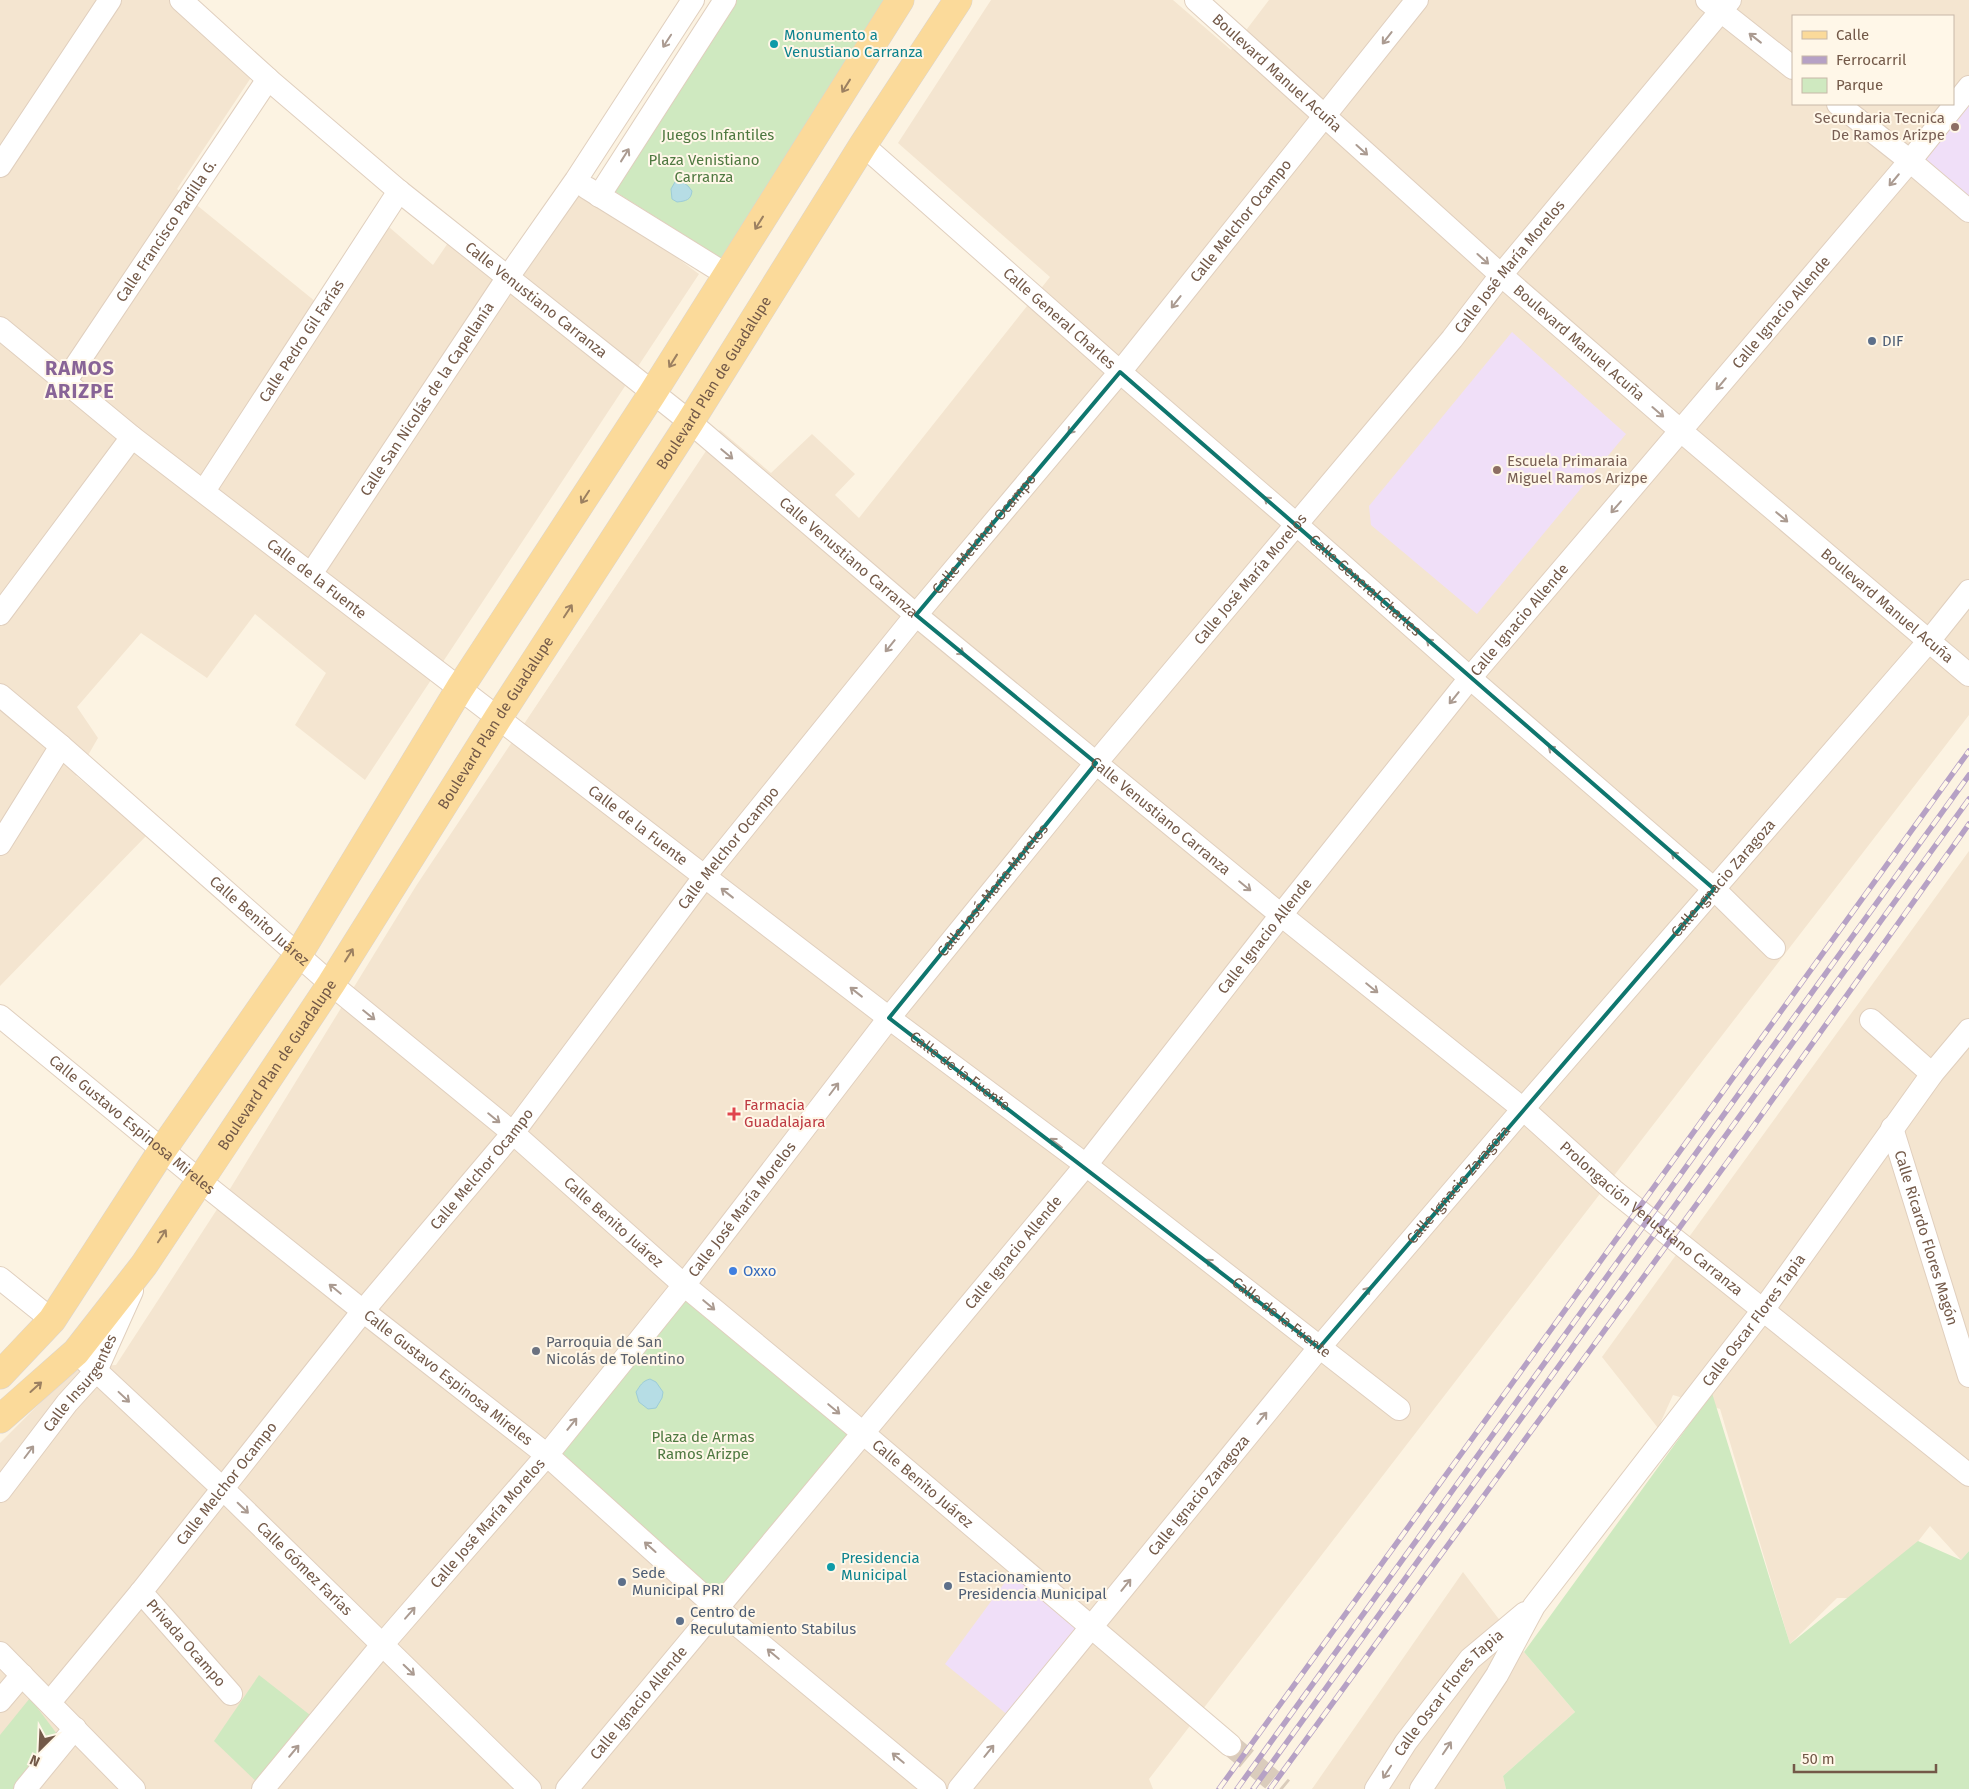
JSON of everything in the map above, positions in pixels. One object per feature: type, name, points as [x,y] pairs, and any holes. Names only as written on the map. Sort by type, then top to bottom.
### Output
[{"type":"main road","points":[[0,1375],[52,1320],[163,1148],[298,955],[460,688],[652,394],[900,0]]},
{"type":"main road","name":"Boulevard Plan de Guadalupe","points":[[0,1419],[76,1352],[144,1265],[331,984],[498,718],[690,422],[863,145],[958,0]]},
{"type":"street","points":[[0,166],[110,0]]},
{"type":"street","name":"Calle Venustiano Carranza","points":[[181,0],[268,79],[398,191],[508,276],[652,394],[690,422],[916,615],[1281,915],[1523,1109]]},
{"type":"street","points":[[599,196],[719,8],[694,0]]},
{"type":"street","name":"Calle San Nicolás de la Capellanía","points":[[311,574],[508,276],[619,116],[694,0]]},
{"type":"street","name":"Boulevard Manuel Acuña","points":[[1196,0],[1501,275],[1681,431],[1969,675]]},
{"type":"street","name":"Calle Melchor Ocampo","points":[[50,1702],[141,1592],[363,1311],[513,1133],[705,876],[916,615],[1120,372],[1417,0]]},
{"type":"street","points":[[1719,4],[1792,67]]},
{"type":"street","name":"Calle José María Morelos","points":[[263,1789],[382,1644],[547,1455],[684,1285],[889,1018],[1096,763],[1452,339],[1501,275],[1719,4]]},
{"type":"street","name":"Calle Francisco Padilla G.","points":[[65,382],[268,79]]},
{"type":"street","name":"Calle Ignacio Allende","points":[[567,1789],[1086,1165],[1281,915],[1470,678],[1910,161],[1969,87]]},
{"type":"street","points":[[1839,105],[1910,161],[1969,212]]},
{"type":"street","points":[[619,116],[640,132]]},
{"type":"street","name":"Calle General Charles","points":[[863,145],[1470,678],[1714,889],[1774,948]]},
{"type":"street","points":[[576,180],[727,275]]},
{"type":"street","name":"Calle Pedro Gil Farías","points":[[204,492],[398,191]]},
{"type":"street","name":"Calle de la Fuente","points":[[0,328],[132,437],[889,1018],[1086,1165],[1399,1409]]},
{"type":"street","points":[[0,614],[132,437]]},
{"type":"street","name":"Calle Ignacio Zaragoza","points":[[958,1789],[1319,1348],[1523,1109],[1929,641],[1969,591]]},
{"type":"street","name":"Calle Benito Juárez","points":[[0,695],[61,746],[331,984],[513,1133],[684,1285],[863,1433],[1230,1745]]},
{"type":"street","points":[[0,844],[61,746]]},
{"type":"street","name":"Calle Gustavo Espinosa Mireles","points":[[0,1016],[163,1148],[199,1180],[547,1455],[718,1608],[935,1789]]},
{"type":"street","points":[[1871,1020],[1932,1074]]},
{"type":"street","name":"Calle Oscar Flores Tapia","points":[[1421,1789],[1435,1779],[1497,1675],[1534,1606],[1763,1310],[1892,1128],[1932,1074],[1969,1030]]},
{"type":"street","name":"Prolongación Venustiano Carranza","points":[[1523,1109],[1613,1190],[1969,1475]]},
{"type":"street","name":"Calle Ricardo Flores Magón","points":[[1892,1128],[1969,1376]]},
{"type":"street","name":"Calle Insurgentes","points":[[0,1491],[67,1403],[96,1371],[144,1265]]},
{"type":"street","points":[[0,1278],[52,1320]]},
{"type":"street","name":"Calle Gómez Farías","points":[[76,1352],[222,1488],[530,1789]]},
{"type":"street","name":"Privada Ocampo","points":[[141,1592],[231,1694]]},
{"type":"street","name":"Calle Oscar Flores Tapia","points":[[1376,1789],[1406,1742],[1470,1659],[1534,1606]]},
{"type":"street","points":[[0,1654],[50,1702],[134,1789]]},
{"type":"street","points":[[0,1701],[22,1675]]},
{"type":"street","points":[[25,1789],[74,1728]]},
{"type":"street","points":[[1406,1742],[1435,1779]]},
{"type":"highlighted area","points":[[1120,372],[1714,889],[1319,1348],[889,1018],[1096,763],[916,615]]},
{"type":"shaded area","points":[[0,0],[171,0],[256,70],[177,189],[332,315],[389,227],[433,265],[452,237],[515,286],[578,185],[699,274],[365,780],[295,725],[326,673],[255,614],[207,678],[141,633],[77,707],[98,738],[76,776],[147,835],[0,986]]},
{"type":"shaded area","points":[[991,0],[1173,0],[1231,50],[1269,0],[1969,0],[1969,79],[1954,97],[1954,15],[1792,15],[1792,105],[1948,105],[1969,212],[1969,715],[1149,1779],[1153,1789],[0,1789],[0,1443],[75,1368],[116,1365],[225,1197],[416,886],[720,430],[771,473],[812,434],[855,474],[835,495],[859,518],[1050,277],[898,143]]},
{"type":"shaded area","name":"Secundaria Tecnica De Ramos Arizpe","points":[[1969,93],[1969,208],[1915,162]]},
{"type":"shaded area","name":"Escuela Primaraia Miguel Ramos Arizpe","points":[[1512,332],[1626,434],[1477,614],[1371,525],[1369,506]]},
{"type":"shaded area","points":[[1969,851],[1969,1551],[1961,1560],[1930,1526],[1874,1598],[1837,1598],[1790,1644],[1720,1409],[1673,1395],[1658,1428],[1602,1357]]},
{"type":"shaded area","points":[[1017,1566],[1090,1628],[1014,1720],[945,1664]]},
{"type":"shaded area","points":[[1463,1572],[1524,1652],[1575,1712],[1503,1776],[1506,1789],[1312,1789]]},
{"type":"green space","name":"Plaza Venistiano Carranza","points":[[735,0],[891,0],[724,260],[611,189]]},
{"type":"green space","name":"Plaza de Armas Ramos Arizpe","points":[[685,1287],[860,1434],[718,1605],[550,1454]]},
{"type":"green space","points":[[1712,1393],[1790,1644],[1918,1541],[1961,1560],[1969,1551],[1969,1789],[1506,1789],[1503,1776],[1575,1712],[1524,1652]]},
{"type":"green space","points":[[259,1675],[319,1722],[264,1789],[214,1741]]},
{"type":"green space","points":[[30,1698],[60,1738],[18,1789],[0,1789],[0,1735]]},
{"type":"water","points":[[681,181],[692,191],[688,200],[677,202],[672,199],[671,189],[675,182]]},
{"type":"water","points":[[650,1379],[656,1382],[663,1392],[656,1408],[648,1409],[639,1402],[636,1392],[643,1382]]},
{"type":"tunnel","points":[[1230,1745],[1283,1789]]},
{"type":"railway","points":[[1219,1789],[1969,751]]},
{"type":"railway","points":[[1237,1789],[1969,775]]},
{"type":"railway","points":[[1253,1789],[1969,799]]},
{"type":"railway","points":[[1270,1789],[1750,1131],[1969,824]]},
{"type":"place","name":"Monumento a Venustiano Carranza","points":[[774,44]]},
{"type":"place","name":"Secundaria Tecnica De Ramos Arizpe","points":[[1955,127]]},
{"type":"place","name":"DIF","points":[[1872,341]]},
{"type":"place","name":"Escuela Primaraia Miguel Ramos Arizpe","points":[[1497,470]]},
{"type":"place","name":"Farmacia Guadalajara","points":[[734,1114]]},
{"type":"place","name":"Oxxo","points":[[733,1271]]},
{"type":"place","name":"Parroquia de San Nicolás de Tolentino","points":[[536,1351]]},
{"type":"place","name":"Presidencia Municipal","points":[[831,1567]]},
{"type":"place","name":"Sede Municipal PRI","points":[[622,1582]]},
{"type":"place","name":"Estacionamiento Presidencia Municipal","points":[[948,1586]]},
{"type":"place","name":"Centro de Reculutamiento Stabilus","points":[[680,1621]]},
{"type":"district","name":"RAMOS ARIZPE","points":[[80,380]]},
{"type":"park label","name":"Juegos Infantiles","points":[[718,135]]}]
